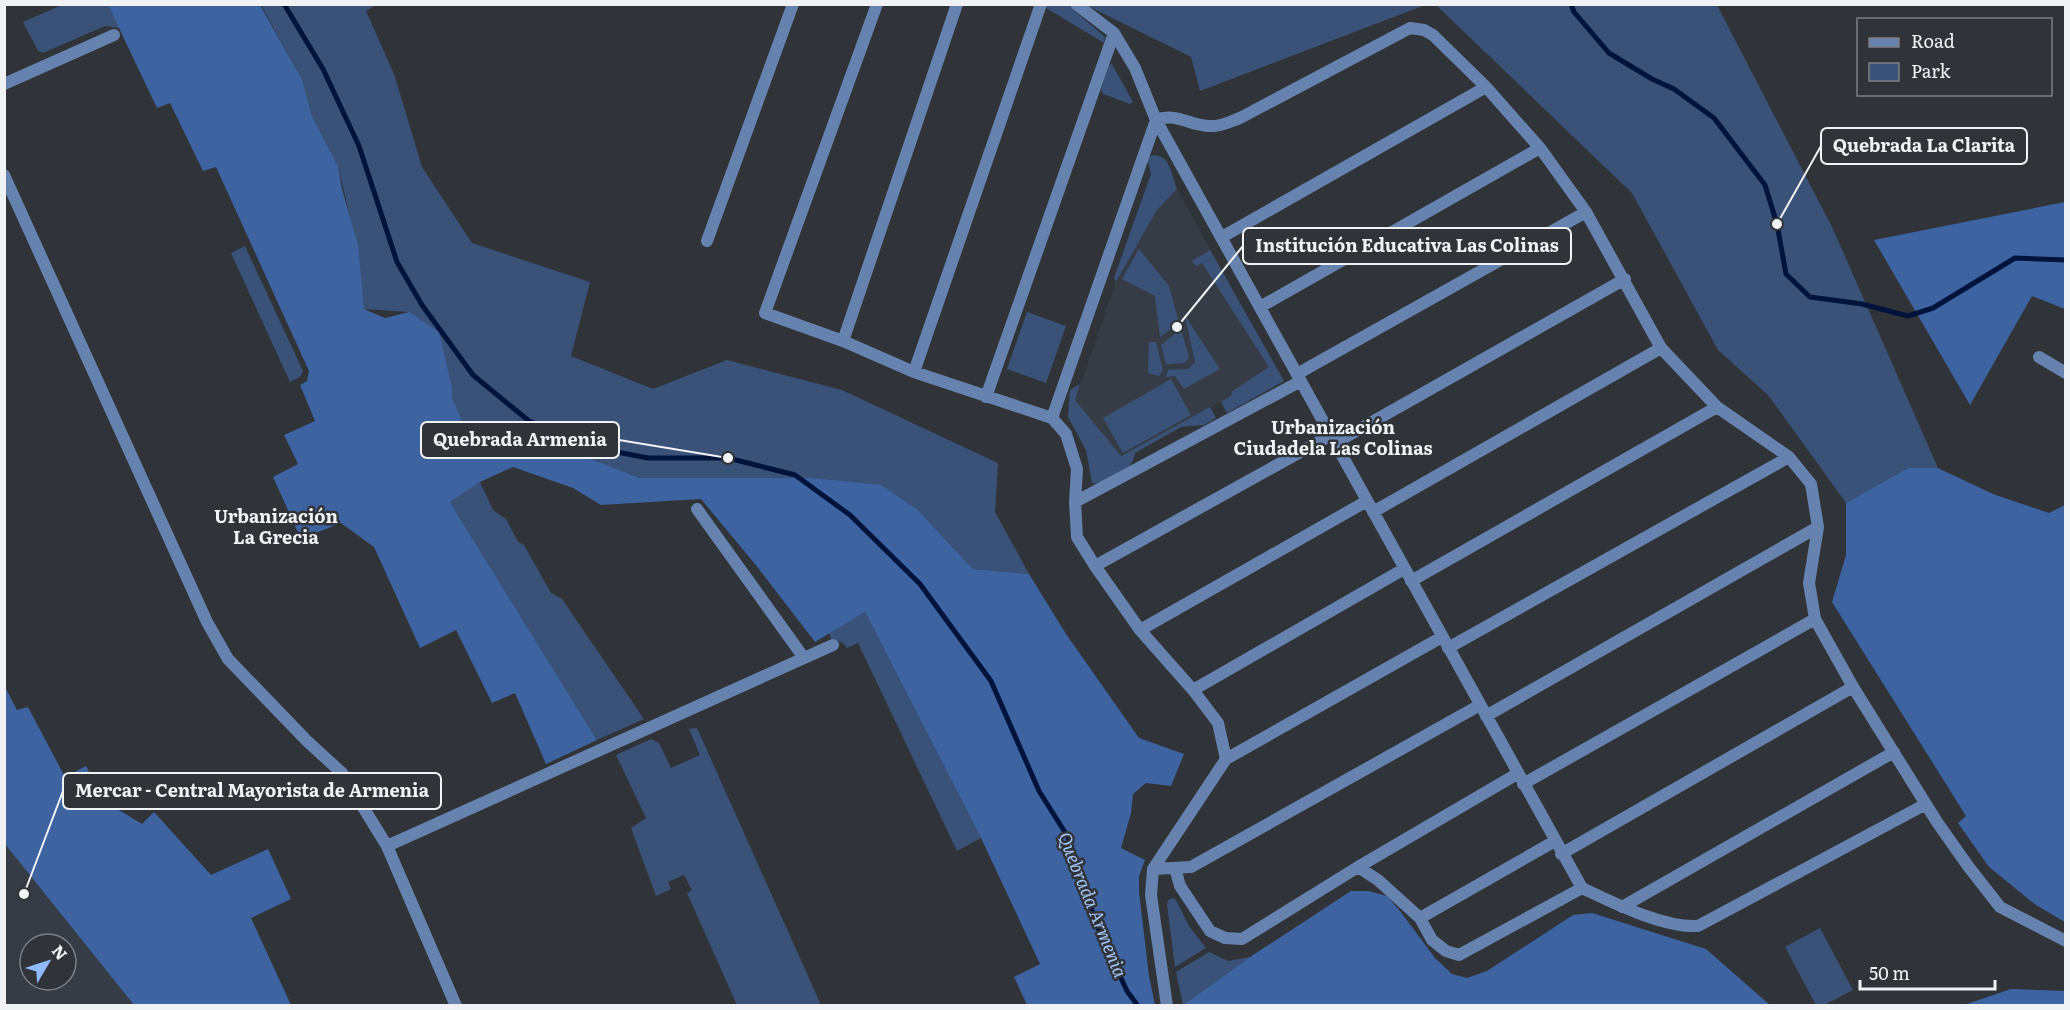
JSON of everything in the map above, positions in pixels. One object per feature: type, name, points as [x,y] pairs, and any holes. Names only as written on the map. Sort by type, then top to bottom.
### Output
[{"type":"street","points":[[707,241],[793,4]]},
{"type":"street","points":[[877,4],[765,313],[843,341],[914,372],[1052,418],[1066,434],[1077,469],[1075,502],[1077,537],[1140,630],[1194,690],[1218,723],[1226,759]]},
{"type":"street","points":[[843,341],[957,4]]},
{"type":"street","points":[[914,372],[1041,4]]},
{"type":"street","points":[[1076,4],[1114,33],[1135,68],[1156,120],[1582,888],[1622,907],[1682,927],[1698,926],[1926,804]]},
{"type":"street","points":[[1156,120],[1171,117],[1206,126],[1220,125],[1240,118],[1410,28],[1424,30],[1433,35],[1486,87],[1540,148],[1586,212],[1661,348],[1717,408],[1790,457],[1811,484],[1818,527],[1809,584],[1815,619],[1853,687],[1926,804],[1968,866],[2000,907],[2066,941]]},
{"type":"street","points":[[986,397],[1114,33]]},
{"type":"street","points":[[4,84],[114,35]]},
{"type":"street","points":[[1222,237],[1486,87]]},
{"type":"street","points":[[1052,418],[1156,120]]},
{"type":"street","points":[[1260,307],[1540,148]]},
{"type":"street","points":[[4,176],[207,622],[228,659],[307,741],[342,773],[387,846],[456,1005]]},
{"type":"street","points":[[1075,502],[1299,378],[1586,212]]},
{"type":"street","points":[[1095,566],[1625,279]]},
{"type":"street","points":[[1373,513],[1661,348]]},
{"type":"street","points":[[2038,357],[2066,373]]},
{"type":"street","points":[[1411,581],[1717,408]]},
{"type":"street","points":[[1167,1005],[1151,895],[1153,869],[1226,759],[1790,457]]},
{"type":"street","points":[[1140,630],[1367,501]]},
{"type":"street","points":[[697,509],[804,658]]},
{"type":"street","points":[[1153,869],[1191,867],[1483,711],[1818,527]]},
{"type":"street","points":[[1194,690],[1404,569]]},
{"type":"street","points":[[1175,868],[1180,886],[1210,931],[1225,938],[1242,939],[1358,867],[1815,619]]},
{"type":"street","points":[[387,846],[833,645]]},
{"type":"street","points":[[1562,854],[1853,687]]},
{"type":"street","points":[[1622,907],[1894,752]]},
{"type":"street","points":[[1420,918],[1555,841]]},
{"type":"street","points":[[1358,867],[1378,880],[1420,918],[1432,940],[1446,951],[1459,955],[1582,888]]},
{"type":"shaded area","points":[[108,5],[260,5],[302,79],[312,116],[338,166],[358,245],[364,309],[385,318],[409,312],[439,332],[452,388],[452,398],[466,432],[471,458],[552,444],[640,478],[812,478],[881,485],[918,510],[973,569],[1029,574],[1066,634],[1139,738],[1184,754],[1171,786],[1146,783],[1133,794],[1131,813],[1121,848],[1145,860],[1139,876],[1139,892],[1149,976],[1155,1005],[1027,1005],[1014,977],[1040,964],[981,838],[865,612],[815,642],[701,499],[601,505],[573,488],[513,467],[480,482],[450,502],[597,740],[546,764],[515,693],[492,703],[456,630],[420,648],[374,547],[341,523],[301,539],[273,477],[298,464],[284,435],[315,421],[300,385],[307,381],[309,371],[216,167],[203,171],[170,103],[157,108]]},
{"type":"shaded area","points":[[1177,189],[1278,371],[1120,456],[1075,400],[1116,282],[1157,210]]},
{"type":"shaded area","points":[[2065,202],[2065,309],[2032,296],[1970,405],[1874,240]]},
{"type":"shaded area","points":[[1908,468],[1938,468],[1993,494],[2049,513],[2065,505],[2065,922],[2036,905],[1989,867],[1958,823],[1966,816],[1832,602],[1846,555],[1846,503]]},
{"type":"shaded area","points":[[4,685],[17,710],[28,707],[65,777],[86,766],[104,801],[142,824],[154,812],[211,875],[268,849],[291,899],[251,918],[291,1005],[134,1005],[78,935],[78,932],[76,932],[5,844]]},
{"type":"shaded area","points":[[5,844],[76,932],[18,932],[18,992],[78,992],[78,935],[134,1005],[5,1005]]},
{"type":"shaded area","points":[[1351,891],[1368,891],[1387,896],[1435,958],[1452,974],[1467,978],[1487,971],[1573,915],[1592,913],[1706,949],[1770,1005],[1183,1005],[1250,957]]},
{"type":"shaded area","points":[[2011,989],[2065,991],[2065,1005],[1964,1005]]},
{"type":"green space","points":[[62,5],[108,5],[119,28],[105,26],[43,53],[38,51],[23,22]]},
{"type":"green space","points":[[261,5],[376,5],[366,11],[394,74],[422,167],[472,243],[590,282],[571,356],[653,389],[727,360],[842,390],[998,463],[995,512],[1029,574],[973,569],[918,510],[812,478],[640,478],[552,444],[471,458],[409,312],[364,309],[354,234],[338,166],[312,116],[302,79]]},
{"type":"green space","points":[[1048,5],[1068,5],[1105,37],[1104,43],[1046,8]]},
{"type":"green space","points":[[1086,5],[1425,5],[1200,91],[1191,57]]},
{"type":"green space","points":[[1436,5],[1717,5],[1833,229],[1938,468],[1908,468],[1846,503],[1768,395],[1718,350],[1632,193]]},
{"type":"green space","points":[[1112,64],[1133,102],[1130,104],[1103,94],[1101,89],[1109,65]]},
{"type":"green space","points":[[1153,155],[1164,158],[1167,162],[1177,189],[1157,210],[1116,282],[1114,278],[1151,174],[1147,158]]},
{"type":"green space","points":[[245,246],[303,371],[300,377],[290,382],[231,253]]},
{"type":"green space","points":[[1139,249],[1169,286],[1179,323],[1160,337],[1155,296],[1122,279]]},
{"type":"green space","points":[[1210,250],[1284,381],[1227,413],[1221,402],[1232,395],[1231,392],[1269,367],[1202,263],[1196,266],[1192,261]]},
{"type":"green space","points":[[1027,312],[1066,326],[1046,383],[1007,369]]},
{"type":"green space","points":[[1185,316],[1220,369],[1184,389],[1175,376],[1166,377],[1168,370],[1188,369],[1195,362]]},
{"type":"green space","points":[[1181,329],[1189,357],[1185,363],[1166,364],[1161,345]]},
{"type":"green space","points":[[1149,342],[1156,342],[1163,370],[1159,376],[1148,373]]},
{"type":"green space","points":[[1171,379],[1191,415],[1123,453],[1103,418]]},
{"type":"green space","points":[[1080,384],[1075,400],[1121,456],[1210,407],[1216,418],[1204,425],[1181,427],[1135,453],[1130,466],[1119,476],[1105,482],[1092,483],[1086,450],[1068,417],[1070,390]]},
{"type":"green space","points":[[480,482],[493,510],[506,519],[518,542],[524,545],[551,593],[562,599],[644,719],[597,740],[450,502]]},
{"type":"green space","points":[[865,612],[981,838],[957,851],[858,643],[847,648],[842,642],[832,641],[829,633]]},
{"type":"green space","points":[[697,728],[821,1005],[737,1005],[687,893],[692,890],[684,875],[668,882],[671,889],[656,896],[631,828],[646,818],[616,755],[651,739],[659,743],[671,768],[700,755],[689,729]]},
{"type":"green space","points":[[1173,898],[1189,926],[1206,948],[1175,967],[1167,905],[1168,900]]},
{"type":"green space","points":[[1820,928],[1853,990],[1824,1005],[1816,1005],[1785,947]]},
{"type":"green space","points":[[1209,952],[1228,961],[1250,957],[1183,1005],[1176,972]]},
{"type":"waterway","name":"Quebrada Armenia","points":[[284,4],[323,69],[359,146],[397,262],[422,305],[473,375],[529,421],[591,447],[648,458],[728,458],[795,475],[850,515],[920,584],[991,681],[1039,791],[1068,837],[1097,926],[1127,991],[1138,1006]]},
{"type":"waterway","points":[[1571,4],[1574,12],[1609,53],[1652,79],[1674,89],[1714,118],[1765,185],[1777,224],[1786,274],[1810,297],[1862,304],[1908,316],[1933,308],[2015,258],[2066,260]]},
{"type":"place","name":"Quebrada La Clarita","points":[[1777,224]]},
{"type":"place","name":"Institución Educativa Las Colinas","points":[[1177,327]]},
{"type":"place","name":"Quebrada Armenia","points":[[728,458]]},
{"type":"place","name":"Mercar - Central Mayorista de Armenia","points":[[24,894]]},
{"type":"district","name":"Urbanización Ciudadela Las Colinas","points":[[1333,438]]},
{"type":"district","name":"Urbanización La Grecia","points":[[276,527]]}]
